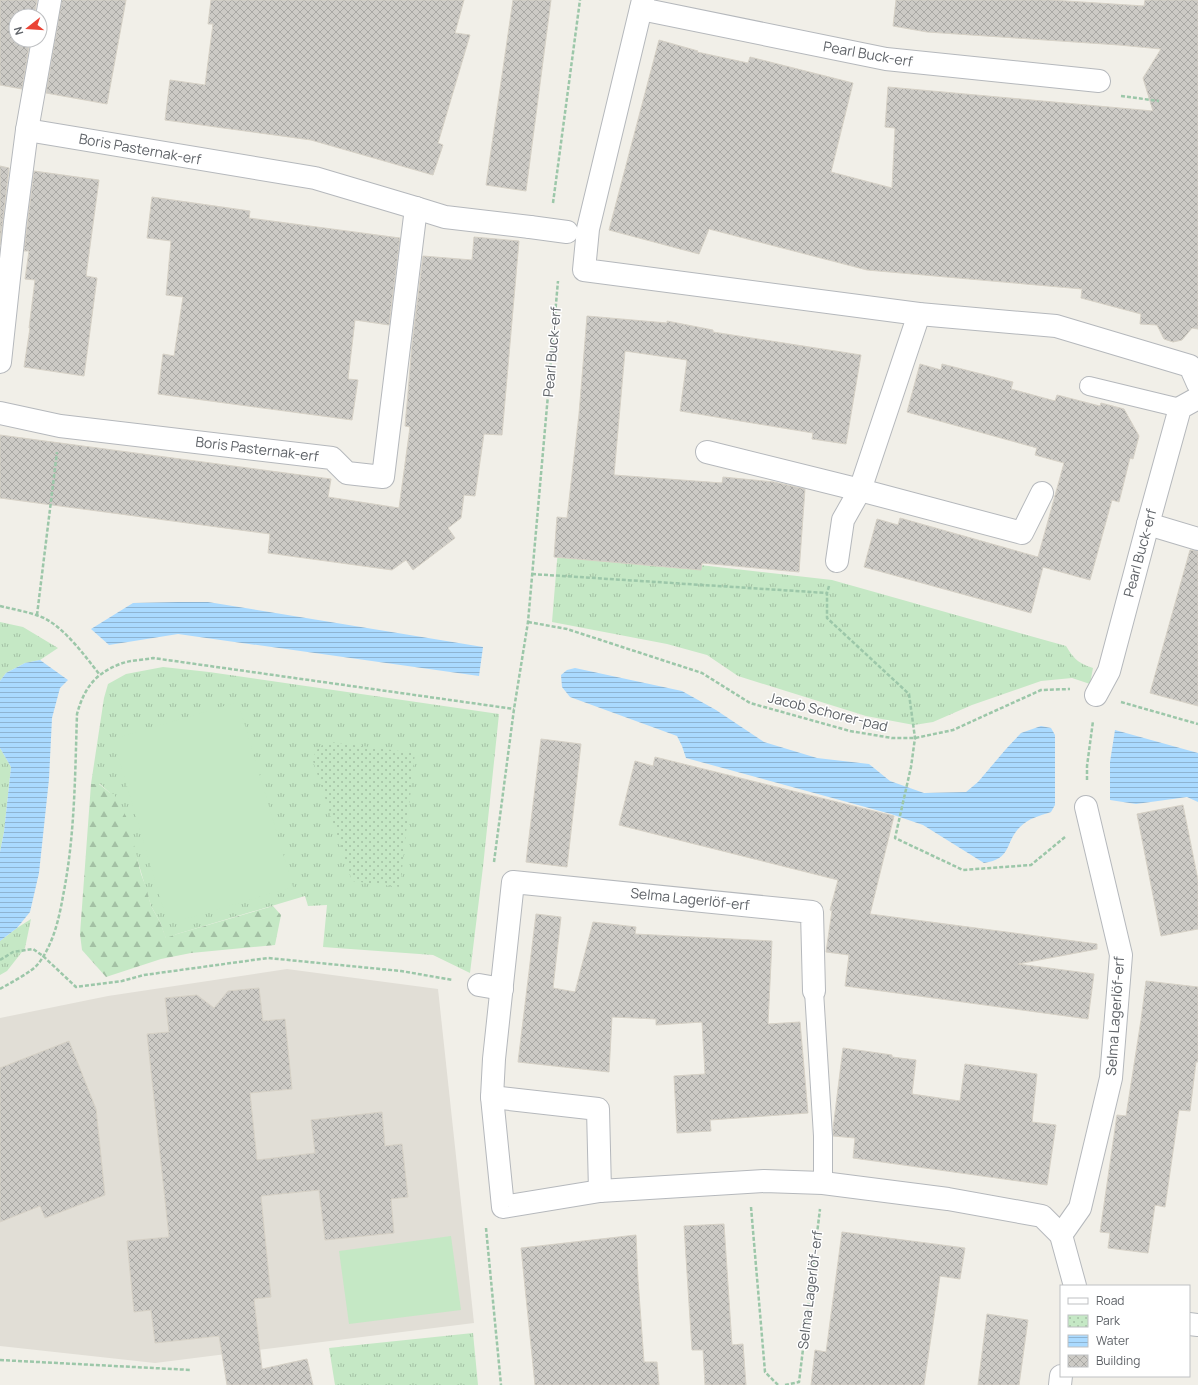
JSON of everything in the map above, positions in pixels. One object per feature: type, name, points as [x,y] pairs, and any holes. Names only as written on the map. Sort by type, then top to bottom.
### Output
[{"type":"street","points":[[0,362],[15,222],[27,130],[50,0]]},
{"type":"street","name":"Pearl Buck-erf","points":[[1099,81],[886,59],[642,5],[588,229],[584,270],[918,314],[1056,326],[1190,366],[1198,384]]},
{"type":"street","name":"Boris Pasternak-erf","points":[[27,130],[315,178],[445,217],[549,230]]},
{"type":"street","name":"Boris Pasternak-erf","points":[[0,413],[60,426],[332,458],[347,473],[383,477],[416,208]]},
{"type":"street","points":[[837,561],[843,520],[860,490],[918,314]]},
{"type":"street","name":"Pearl Buck-erf","points":[[1096,695],[1109,671],[1148,524],[1189,403]]},
{"type":"street","points":[[707,452],[860,490],[1022,533],[1042,493]]},
{"type":"street","points":[[1148,524],[1198,539]]},
{"type":"street","name":"Selma Lagerlöf-erf","points":[[1061,1235],[1080,1208],[1111,1078],[1121,955],[1086,807]]},
{"type":"street","name":"Selma Lagerlöf-erf","points":[[814,991],[812,912],[513,882],[494,1059],[492,1097],[503,1207],[600,1191],[749,1181],[823,1183],[948,1199],[1042,1216],[1061,1235],[1075,1285]]},
{"type":"street","points":[[479,985],[502,989]]},
{"type":"street","points":[[492,1097],[598,1109],[600,1191]]},
{"type":"lane","name":"Pearl Buck-erf","points":[[1089,386],[1189,403]]},
{"type":"lane","name":"Selma Lagerlöf-erf","points":[[814,991],[823,1136],[823,1183]]},
{"type":"path","points":[[549,230],[580,0]]},
{"type":"path","points":[[1099,81],[1101,92],[1159,101]]},
{"type":"path","name":"Pearl Buck-erf","points":[[100,675],[120,664],[154,658],[514,709],[528,622],[559,275]]},
{"type":"path","points":[[37,615],[60,426]]},
{"type":"path","points":[[837,561],[827,593],[827,618],[909,694],[915,738],[911,767],[894,838],[963,870],[1031,865],[1069,834],[1091,832]]},
{"type":"path","points":[[532,574],[827,593]]},
{"type":"path","points":[[0,606],[37,615],[50,623],[71,638],[100,675],[88,686],[82,697],[77,714],[73,821],[68,872],[60,915],[53,936],[37,965],[0,989]]},
{"type":"path","name":"Jacob Schorer-pad","points":[[528,622],[567,629],[702,672],[750,703],[850,731],[892,738],[915,738],[953,730],[1041,690],[1072,689],[1198,724]]},
{"type":"path","points":[[1086,807],[1087,766],[1096,695]]},
{"type":"path","points":[[0,960],[13,952],[33,949],[43,956],[76,987],[122,981],[144,975],[268,958],[401,970],[479,985]]},
{"type":"path","points":[[749,1181],[764,1372],[778,1385]]},
{"type":"path","name":"Selma Lagerlöf-erf","points":[[785,1385],[799,1382],[823,1183]]},
{"type":"path","points":[[0,1360],[191,1370]]},
{"type":"shaded area","points":[[287,969],[438,989],[474,1323],[155,1363],[0,1346],[0,1018],[108,996]]},
{"type":"green space","points":[[558,549],[832,580],[1066,646],[1077,660],[1093,668],[1090,684],[1072,678],[1041,681],[972,705],[933,722],[914,725],[866,716],[738,676],[707,655],[667,644],[552,622]]},
{"type":"green space","points":[[0,622],[23,627],[58,648],[40,660],[25,663],[6,673],[0,681]]},
{"type":"green space","points":[[163,667],[209,672],[499,714],[470,973],[433,955],[323,947],[327,905],[308,906],[305,896],[177,934],[166,939],[160,922],[151,906],[136,855],[110,793],[100,784],[91,784],[104,698],[108,684],[126,674]]},
{"type":"green space","points":[[238,702],[293,887],[168,924],[113,739]]},
{"type":"green space","points":[[330,742],[415,753],[400,887],[352,881],[313,761],[318,748],[323,744]]},
{"type":"green space","points":[[0,748],[11,767],[4,832],[0,852]]},
{"type":"green space","points":[[91,784],[99,784],[110,793],[114,794],[128,820],[141,874],[151,906],[160,922],[166,938],[273,906],[281,915],[275,945],[191,953],[161,959],[106,977],[82,950],[80,934]]},
{"type":"green space","points":[[31,919],[25,948],[7,971],[0,975],[0,941]]},
{"type":"green space","points":[[451,1236],[461,1310],[349,1324],[339,1251]]},
{"type":"green space","points":[[473,1333],[478,1385],[335,1385],[329,1348]]},
{"type":"water","points":[[208,602],[483,647],[479,676],[178,634],[109,645],[91,629],[133,603]]},
{"type":"water","points":[[40,660],[68,680],[60,688],[52,718],[49,779],[39,873],[30,912],[17,928],[0,941],[0,852],[4,832],[11,767],[0,748],[0,681],[6,673],[25,663]]},
{"type":"water","points":[[575,668],[682,691],[716,710],[764,742],[817,758],[869,764],[890,781],[924,793],[966,792],[978,782],[1021,733],[1041,726],[1051,728],[1055,735],[1055,805],[1051,812],[1031,819],[1023,824],[1015,833],[1004,854],[1000,858],[984,863],[923,825],[891,814],[686,758],[677,736],[570,697],[562,687],[561,675],[567,670]]},
{"type":"water","points":[[1115,730],[1198,753],[1198,802],[1187,797],[1136,804],[1110,800],[1110,762]]},
{"type":"building","points":[[0,0],[37,0],[36,8],[8,8],[8,48],[29,48],[22,89],[0,85]]},
{"type":"building","points":[[62,0],[126,0],[107,104],[46,93]]},
{"type":"building","points":[[211,0],[464,0],[455,33],[470,35],[438,143],[443,145],[433,175],[311,140],[165,120],[170,80],[205,85],[213,24],[208,24]]},
{"type":"building","points":[[513,0],[551,0],[526,191],[486,185]]},
{"type":"building","points":[[896,0],[1051,0],[1144,6],[1145,0],[1198,0],[1198,329],[1192,328],[1182,340],[1173,342],[1164,339],[1157,325],[1140,324],[1141,314],[1081,298],[1082,289],[867,270],[709,229],[699,254],[609,230],[659,40],[698,51],[697,52],[748,63],[750,57],[853,83],[831,172],[892,188],[895,128],[885,127],[888,87],[1153,111],[1143,78],[1161,49],[927,32],[893,26]]},
{"type":"building","points":[[0,166],[9,168],[0,245]]},
{"type":"building","points":[[34,171],[99,180],[86,276],[97,278],[84,376],[24,367],[35,280],[25,279],[29,251],[24,251]]},
{"type":"building","points":[[152,197],[250,211],[249,218],[400,238],[389,325],[355,320],[348,379],[358,380],[352,420],[158,394],[163,354],[174,356],[183,297],[166,295],[171,241],[147,238]]},
{"type":"building","points":[[474,237],[519,241],[502,435],[484,434],[475,496],[464,495],[461,518],[448,528],[455,538],[413,570],[406,560],[392,570],[268,553],[270,534],[0,498],[0,435],[331,479],[328,497],[399,508],[410,427],[405,426],[412,344],[423,256],[472,260]]},
{"type":"building","points":[[587,316],[667,323],[667,321],[713,330],[713,332],[861,355],[846,444],[812,439],[813,433],[680,411],[687,360],[625,351],[614,475],[722,483],[723,477],[774,482],[805,489],[799,572],[702,563],[701,570],[554,557],[557,517],[567,518],[579,414]]},
{"type":"building","points":[[920,364],[941,370],[942,364],[1013,382],[1011,389],[1055,401],[1057,395],[1100,406],[1101,403],[1124,409],[1139,436],[1133,459],[1130,458],[1119,502],[1112,500],[1090,580],[1043,567],[1031,613],[864,567],[877,519],[898,525],[900,518],[1038,557],[1064,463],[1035,455],[1037,448],[907,412]]},
{"type":"building","points":[[1190,550],[1198,551],[1198,706],[1150,693]]},
{"type":"building","points":[[541,739],[581,744],[567,867],[526,862]]},
{"type":"building","points":[[655,757],[894,816],[870,914],[1097,944],[1097,949],[1018,964],[1094,974],[1088,1019],[845,986],[849,955],[826,952],[832,911],[830,910],[838,880],[619,825],[635,761],[653,766]]},
{"type":"building","points":[[1183,805],[1198,880],[1198,929],[1161,936],[1137,814]]},
{"type":"building","points":[[536,914],[561,917],[553,988],[575,992],[593,922],[636,927],[635,934],[772,941],[768,1024],[800,1022],[808,1113],[710,1120],[711,1131],[677,1133],[674,1076],[705,1074],[702,1022],[656,1025],[656,1019],[612,1017],[609,1072],[518,1062]]},
{"type":"building","points":[[1146,981],[1198,987],[1198,1062],[1196,1062],[1190,1111],[1179,1110],[1165,1207],[1155,1205],[1148,1253],[1108,1248],[1110,1233],[1100,1232],[1117,1115],[1126,1116]]},
{"type":"building","points":[[259,988],[263,1021],[285,1019],[292,1089],[250,1093],[257,1160],[315,1153],[311,1120],[382,1112],[385,1146],[402,1144],[408,1197],[391,1199],[394,1233],[325,1240],[319,1190],[261,1196],[271,1297],[254,1299],[262,1369],[307,1359],[313,1385],[227,1385],[219,1336],[155,1343],[151,1310],[134,1312],[127,1241],[169,1237],[147,1034],[169,1032],[165,998],[197,995],[214,1008],[228,991]]},
{"type":"building","points":[[69,1041],[96,1109],[105,1195],[45,1218],[40,1206],[0,1222],[0,1068]]},
{"type":"building","points":[[843,1048],[916,1060],[912,1094],[960,1101],[965,1064],[1037,1074],[1032,1122],[1056,1125],[1047,1185],[853,1158],[855,1138],[833,1136]]},
{"type":"building","points":[[724,1224],[732,1345],[743,1344],[746,1385],[705,1385],[703,1350],[692,1350],[684,1226]]},
{"type":"building","points":[[842,1232],[965,1248],[960,1279],[940,1276],[924,1385],[811,1385],[815,1350],[826,1352]]},
{"type":"building","points":[[636,1235],[644,1362],[657,1362],[659,1385],[535,1385],[521,1248]]},
{"type":"building","points":[[987,1314],[1028,1320],[1019,1385],[978,1385]]}]
